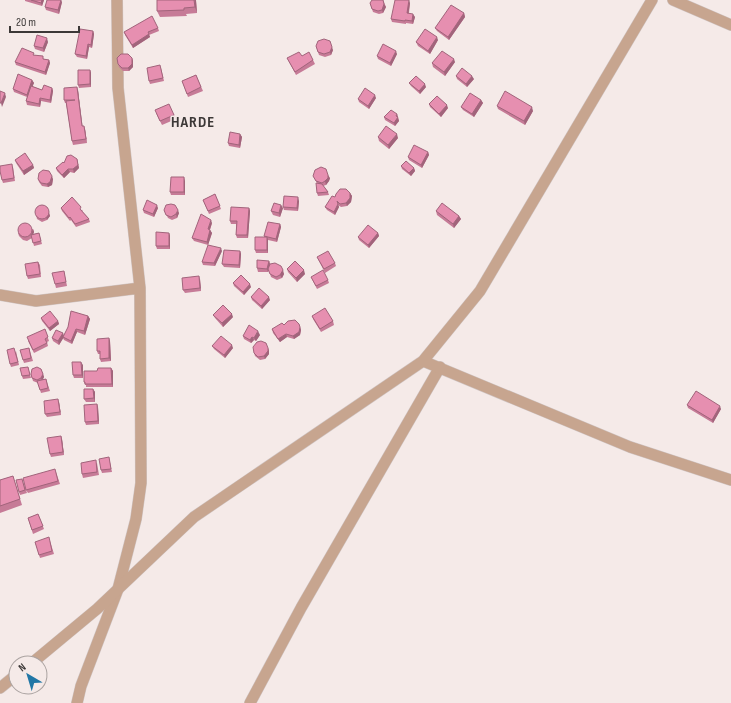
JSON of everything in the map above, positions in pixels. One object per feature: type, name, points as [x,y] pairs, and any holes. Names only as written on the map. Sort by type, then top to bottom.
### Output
[{"type":"street","points":[[77,703],[81,686],[118,589],[136,519],[141,483],[140,288],[118,88],[117,0]]},
{"type":"street","points":[[42,655],[97,609],[194,517],[423,361],[480,291],[652,0]]},
{"type":"street","points":[[673,0],[731,25]]},
{"type":"street","points":[[0,295],[36,300],[140,288]]},
{"type":"street","points":[[423,361],[630,447],[731,480]]},
{"type":"street","points":[[250,703],[305,602],[440,367]]},
{"type":"street","points":[[0,688],[8,682]]},
{"type":"building","points":[[31,0],[42,0],[41,3]]},
{"type":"building","points":[[47,0],[61,0],[58,10],[45,7]]},
{"type":"building","points":[[157,0],[194,0],[195,7],[184,8],[184,10],[157,11]]},
{"type":"building","points":[[372,0],[383,0],[384,4],[382,10],[378,11],[372,9],[370,3]]},
{"type":"building","points":[[395,0],[409,0],[407,13],[413,14],[412,21],[391,19]]},
{"type":"building","points":[[451,5],[464,13],[448,37],[435,28]]},
{"type":"building","points":[[152,16],[158,28],[148,32],[149,34],[132,45],[124,32]]},
{"type":"building","points":[[80,29],[93,31],[91,45],[88,44],[86,56],[75,54]]},
{"type":"building","points":[[425,29],[437,37],[428,51],[416,42]]},
{"type":"building","points":[[37,35],[47,38],[43,48],[34,46]]},
{"type":"building","points":[[324,39],[330,41],[332,47],[330,52],[324,54],[318,52],[316,46],[318,41]]},
{"type":"building","points":[[383,44],[396,51],[390,63],[377,56]]},
{"type":"building","points":[[22,48],[34,53],[33,55],[43,56],[43,59],[49,60],[45,72],[15,62]]},
{"type":"building","points":[[442,51],[454,59],[444,72],[432,63]]},
{"type":"building","points":[[299,52],[302,56],[309,52],[313,60],[295,72],[287,58]]},
{"type":"building","points":[[121,54],[128,54],[132,58],[132,64],[128,68],[122,68],[118,64],[117,58]]},
{"type":"building","points":[[160,65],[163,78],[149,81],[147,68]]},
{"type":"building","points":[[462,68],[472,76],[466,84],[456,76]]},
{"type":"building","points":[[78,70],[90,70],[90,84],[78,85]]},
{"type":"building","points":[[18,74],[32,80],[27,95],[13,89]]},
{"type":"building","points":[[196,75],[201,87],[187,94],[182,81]]},
{"type":"building","points":[[416,76],[425,84],[419,91],[409,83]]},
{"type":"building","points":[[44,85],[52,88],[50,100],[40,98],[39,104],[26,101],[31,86],[42,90]]},
{"type":"building","points":[[77,87],[82,126],[84,126],[86,139],[72,141],[66,101],[75,100],[64,100],[64,88]]},
{"type":"building","points":[[365,88],[375,95],[368,106],[358,99]]},
{"type":"building","points":[[0,91],[5,93],[1,103],[0,103]]},
{"type":"building","points":[[505,91],[532,107],[524,121],[497,106]]},
{"type":"building","points":[[470,93],[481,100],[472,114],[461,107]]},
{"type":"building","points":[[437,96],[447,105],[439,114],[429,104]]},
{"type":"building","points":[[169,104],[174,115],[160,121],[155,110]]},
{"type":"building","points":[[391,110],[397,114],[396,116],[398,117],[394,123],[384,117]]},
{"type":"building","points":[[386,126],[397,134],[388,145],[378,137]]},
{"type":"building","points":[[230,132],[240,134],[239,145],[228,143]]},
{"type":"building","points":[[414,145],[428,152],[421,165],[408,157]]},
{"type":"building","points":[[25,153],[33,165],[23,171],[15,160]]},
{"type":"building","points":[[71,155],[77,159],[78,165],[73,169],[68,169],[62,175],[56,168],[63,162],[64,163],[67,156]]},
{"type":"building","points":[[406,161],[414,168],[409,173],[401,166]]},
{"type":"building","points":[[12,164],[14,178],[2,180],[0,166]]},
{"type":"building","points":[[321,167],[326,169],[328,175],[328,178],[322,183],[316,181],[313,176],[315,170]]},
{"type":"building","points":[[43,170],[49,171],[52,176],[50,182],[47,184],[41,183],[38,179],[39,173]]},
{"type":"building","points":[[171,177],[184,177],[184,192],[170,192]]},
{"type":"building","points":[[316,183],[322,184],[328,192],[317,193]]},
{"type":"building","points":[[340,189],[346,189],[350,193],[350,198],[346,203],[340,204],[337,201],[338,204],[334,212],[325,207],[332,196],[335,197]]},
{"type":"building","points":[[215,194],[220,206],[208,211],[203,200]]},
{"type":"building","points":[[284,196],[298,197],[297,208],[283,207]]},
{"type":"building","points":[[72,197],[89,219],[75,224],[61,208]]},
{"type":"building","points":[[147,200],[157,205],[153,214],[143,210]]},
{"type":"building","points":[[274,203],[281,205],[279,213],[271,211]]},
{"type":"building","points":[[442,203],[459,216],[453,224],[436,211]]},
{"type":"building","points":[[42,205],[47,207],[49,212],[47,217],[42,219],[37,217],[35,212],[37,207]]},
{"type":"building","points":[[166,205],[175,205],[178,210],[176,214],[171,217],[166,215],[164,210]]},
{"type":"building","points":[[231,207],[249,208],[247,235],[236,235],[237,221],[230,221]]},
{"type":"building","points":[[201,214],[211,220],[208,229],[210,230],[207,242],[192,238]]},
{"type":"building","points":[[268,222],[280,224],[276,239],[264,236]]},
{"type":"building","points":[[22,223],[28,223],[32,227],[32,233],[28,237],[22,237],[18,233],[18,227]]},
{"type":"building","points":[[368,225],[378,233],[368,245],[358,237]]},
{"type":"building","points":[[156,232],[169,233],[169,246],[156,246]]},
{"type":"building","points":[[39,233],[41,241],[33,243],[31,235]]},
{"type":"building","points":[[255,237],[267,237],[267,250],[255,250]]},
{"type":"building","points":[[208,245],[221,248],[214,263],[202,262]]},
{"type":"building","points":[[224,250],[240,251],[239,265],[222,264]]},
{"type":"building","points":[[328,251],[335,263],[324,269],[317,257]]},
{"type":"building","points":[[257,260],[269,261],[267,269],[257,268]]},
{"type":"building","points":[[295,261],[304,270],[296,278],[287,269]]},
{"type":"building","points":[[38,262],[40,274],[27,276],[25,264]]},
{"type":"building","points":[[275,263],[281,266],[283,270],[280,275],[276,277],[270,274],[268,269],[270,264]]},
{"type":"building","points":[[323,270],[328,280],[316,286],[311,277]]},
{"type":"building","points":[[64,271],[66,282],[55,284],[52,273]]},
{"type":"building","points":[[241,275],[250,284],[243,292],[233,283]]},
{"type":"building","points":[[199,276],[200,288],[183,290],[182,278]]},
{"type":"building","points":[[259,288],[269,297],[261,306],[251,297]]},
{"type":"building","points":[[223,305],[232,314],[222,323],[213,315]]},
{"type":"building","points":[[325,308],[333,321],[320,329],[312,316]]},
{"type":"building","points":[[50,311],[58,321],[49,328],[41,318]]},
{"type":"building","points":[[71,311],[88,316],[84,331],[76,329],[71,341],[63,337],[68,327]]},
{"type":"building","points":[[295,320],[300,327],[299,332],[293,336],[286,334],[278,339],[272,329],[282,323],[284,325],[288,321]]},
{"type":"building","points":[[249,325],[258,331],[254,338],[252,337],[250,340],[243,336]]},
{"type":"building","points":[[45,329],[48,337],[45,339],[47,343],[33,350],[27,337]]},
{"type":"building","points":[[56,330],[63,333],[58,341],[52,338]]},
{"type":"building","points":[[221,336],[232,345],[224,355],[212,346]]},
{"type":"building","points":[[109,338],[109,358],[100,359],[100,351],[97,351],[97,339]]},
{"type":"building","points":[[261,341],[266,343],[268,351],[264,356],[258,357],[254,353],[253,347],[257,342]]},
{"type":"building","points":[[14,348],[18,362],[10,364],[7,350]]},
{"type":"building","points":[[29,348],[31,358],[23,360],[20,350]]},
{"type":"building","points":[[72,362],[81,362],[82,375],[73,375]]},
{"type":"building","points":[[28,367],[30,375],[22,376],[20,368]]},
{"type":"building","points":[[37,367],[41,369],[43,374],[41,378],[37,380],[32,378],[31,374],[32,369]]},
{"type":"building","points":[[98,368],[111,368],[112,384],[85,384],[84,371],[97,371]]},
{"type":"building","points":[[46,379],[48,388],[40,390],[37,381]]},
{"type":"building","points":[[84,389],[93,389],[94,398],[84,399]]},
{"type":"building","points":[[696,391],[720,406],[712,420],[687,405]]},
{"type":"building","points":[[58,399],[60,412],[45,414],[44,401]]},
{"type":"building","points":[[97,404],[98,421],[85,422],[84,405]]},
{"type":"building","points":[[61,436],[63,452],[50,454],[47,438]]},
{"type":"building","points":[[109,457],[111,469],[101,470],[99,459]]},
{"type":"building","points":[[96,460],[97,472],[82,474],[81,463]]},
{"type":"building","points":[[55,469],[58,481],[26,490],[23,478]]},
{"type":"building","points":[[13,476],[20,499],[0,506],[0,480]]},
{"type":"building","points":[[22,479],[25,490],[19,492],[16,480]]},
{"type":"building","points":[[38,514],[43,526],[32,530],[28,518]]},
{"type":"building","points":[[49,537],[52,551],[39,555],[35,542]]},
{"type":"district","name":"HARDE","points":[[193,122]]}]
